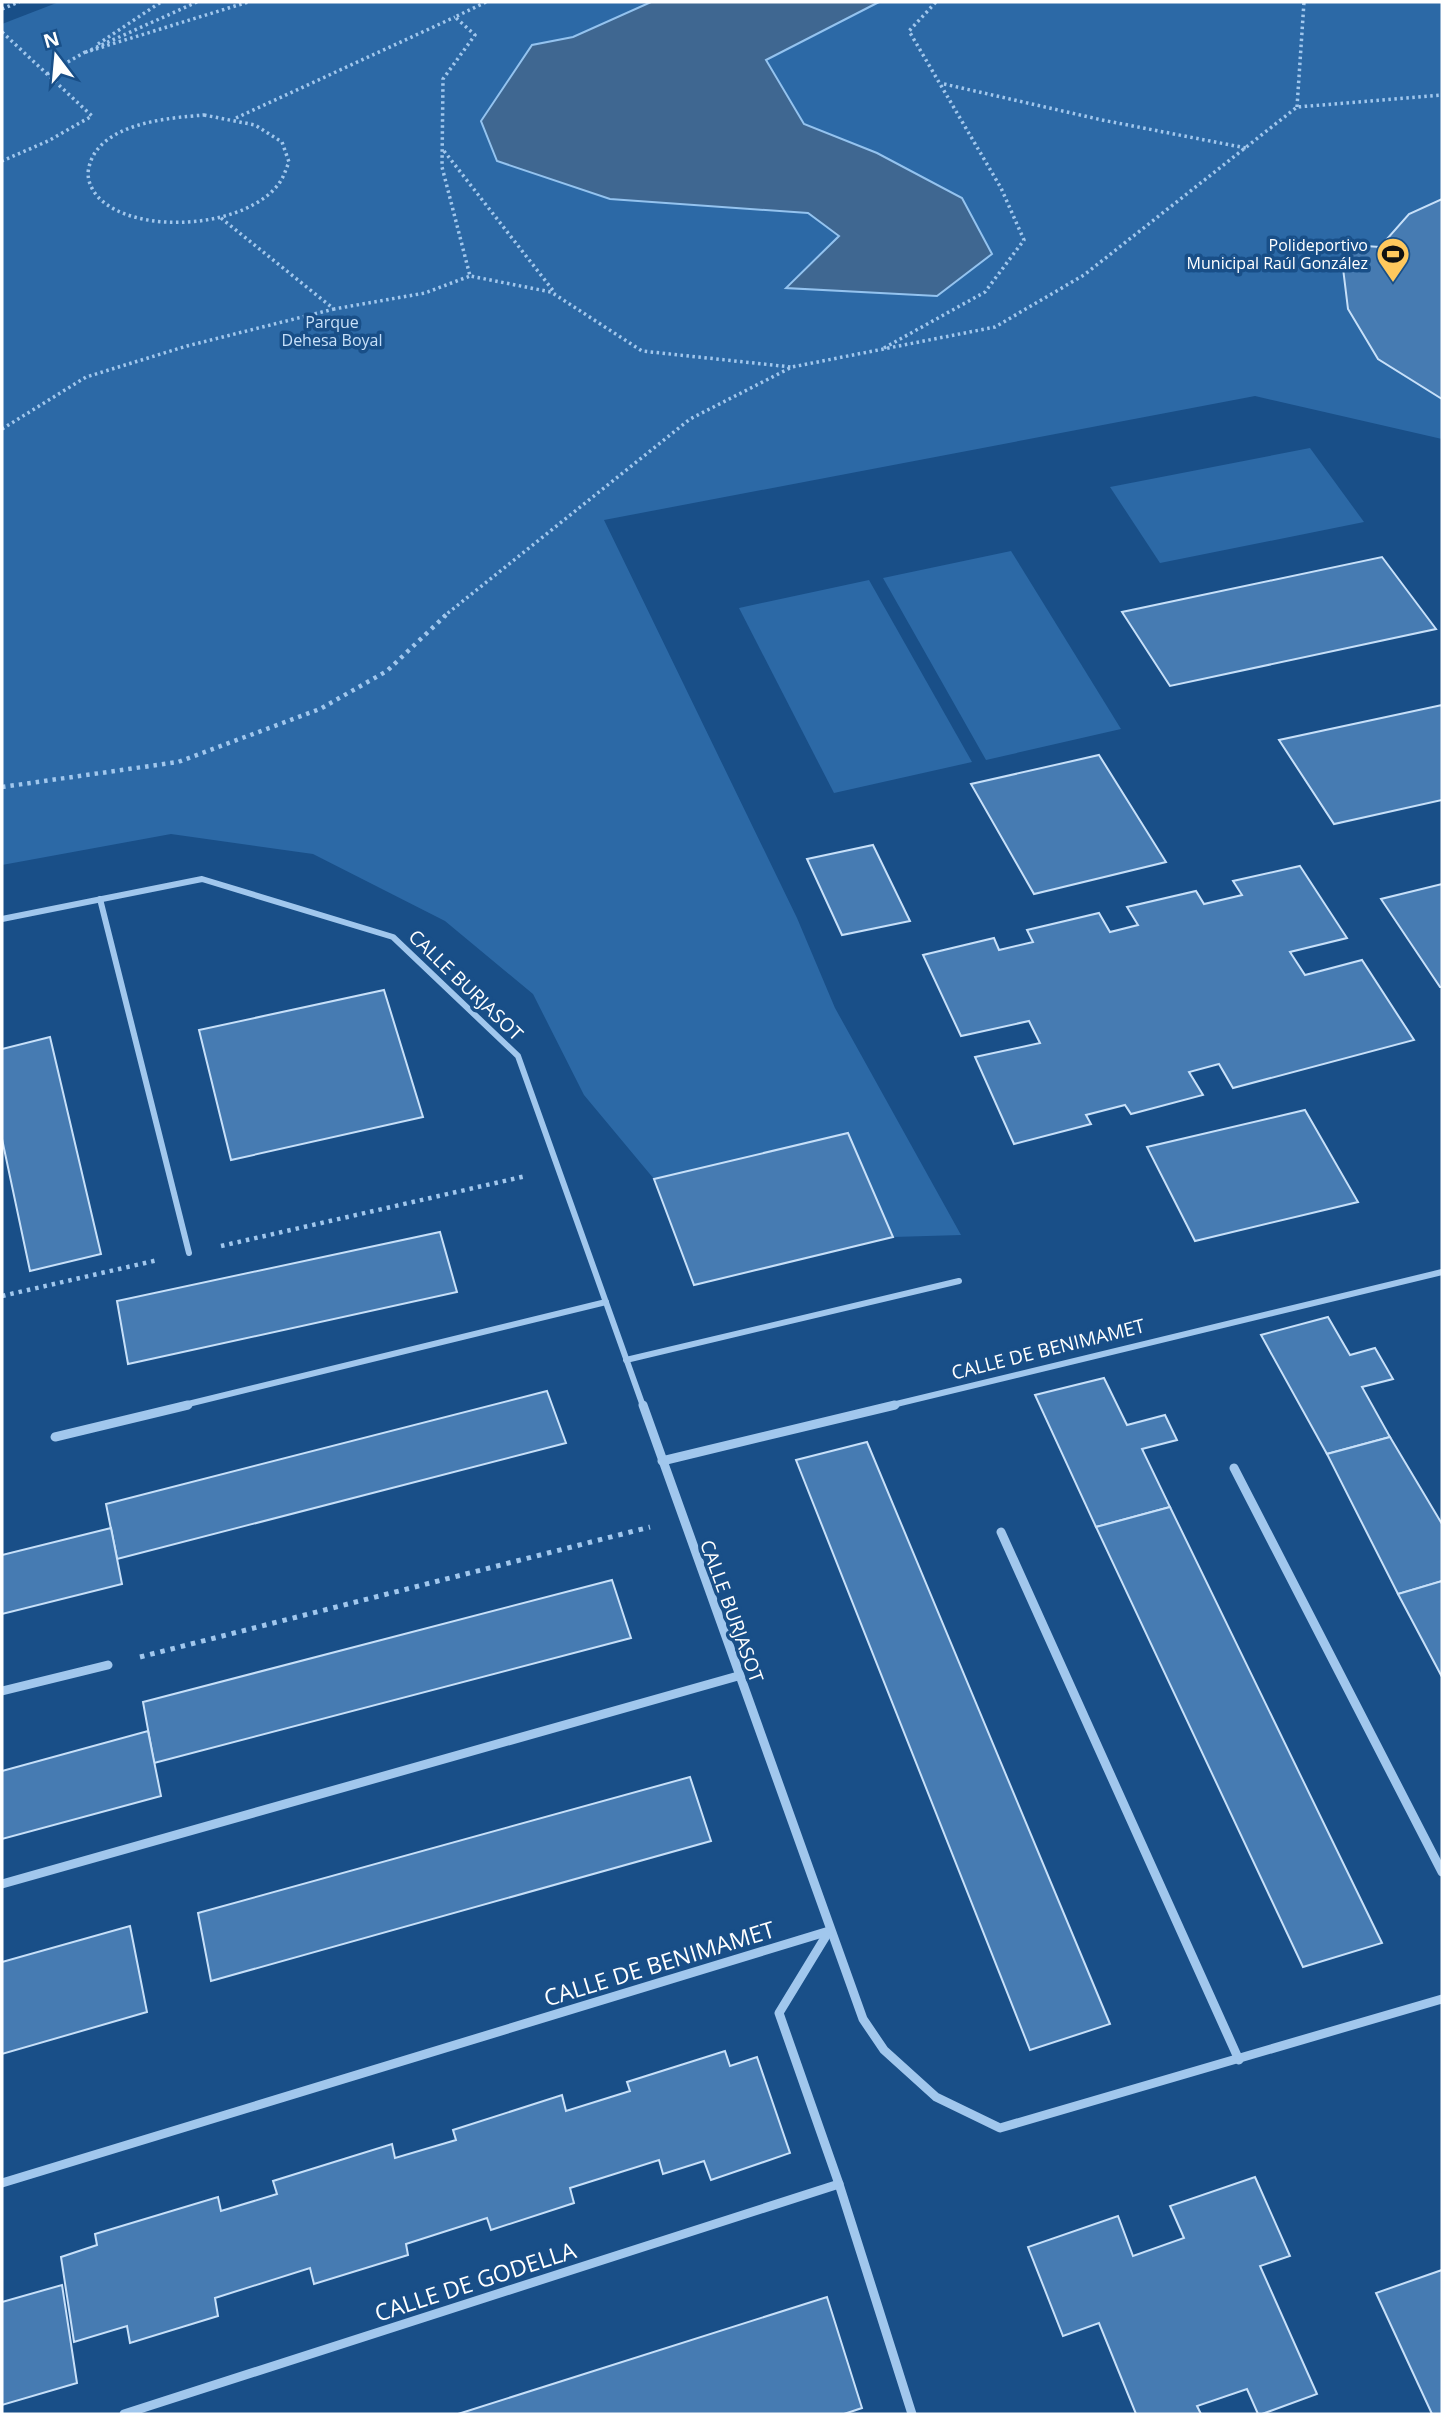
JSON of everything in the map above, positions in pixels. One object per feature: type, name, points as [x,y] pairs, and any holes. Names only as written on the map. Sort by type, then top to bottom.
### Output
[{"type":"street","name":"CALLE BURJASOT","points":[[2,919],[202,879],[393,937],[518,1056],[829,1931]]},
{"type":"street","points":[[100,899],[189,1253]]},
{"type":"street","name":"CALLE DE BENIMAMET","points":[[662,1461],[1442,1272]]},
{"type":"street","points":[[626,1360],[959,1282]]},
{"type":"street","points":[[55,1437],[606,1302]]},
{"type":"street","points":[[1234,1468],[1442,1872]]},
{"type":"street","points":[[1001,1532],[1239,2060]]},
{"type":"street","points":[[2,1691],[108,1665]]},
{"type":"street","points":[[2,1884],[738,1676]]},
{"type":"street","points":[[829,1931],[863,2019],[884,2050],[936,2096],[1000,2128],[1442,1999]]},
{"type":"street","points":[[829,1931],[779,2013],[839,2183],[912,2414]]},
{"type":"street","name":"CALLE DE BENIMAMET","points":[[2,2183],[829,1931]]},
{"type":"street","name":"CALLE DE GODELLA","points":[[124,2414],[839,2183]]},
{"type":"path","points":[[2,9],[19,2]]},
{"type":"path","points":[[47,74],[86,52],[161,2]]},
{"type":"path","points":[[86,52],[197,2]]},
{"type":"path","points":[[86,52],[248,2]]},
{"type":"path","points":[[235,118],[486,2]]},
{"type":"path","points":[[880,350],[985,292],[1009,264],[1024,240],[1002,188],[943,84],[917,49],[909,31],[936,2]]},
{"type":"path","points":[[1297,107],[1304,2]]},
{"type":"path","points":[[455,17],[475,35],[443,79],[442,167],[470,276]]},
{"type":"path","points":[[2,32],[92,116],[48,141],[2,161]]},
{"type":"path","points":[[943,84],[1102,120],[1246,148]]},
{"type":"path","points":[[2,787],[178,762],[320,709],[387,671],[422,635],[470,595],[690,419],[792,367],[995,327],[1084,275],[1297,107],[1442,94]]},
{"type":"path","points":[[183,116],[235,118],[262,127],[281,140],[290,157],[288,175],[274,192],[263,200],[221,218],[187,223],[154,222],[124,215],[102,203],[89,187],[87,170],[97,152],[141,124],[183,116]]},
{"type":"path","points":[[443,149],[558,296]]},
{"type":"path","points":[[221,218],[334,309]]},
{"type":"path","points":[[2,429],[86,377],[187,346],[334,309],[425,293],[470,276],[551,292],[642,351],[792,367]]},
{"type":"path","points":[[2,1296],[558,1169]]},
{"type":"path","points":[[108,1665],[682,1519]]},
{"type":"green space","name":"Parque Dehesa Boyal","points":[[59,2],[1442,2],[1442,439],[1255,396],[604,520],[797,918],[835,1008],[961,1235],[893,1237],[848,1134],[654,1179],[584,1095],[533,994],[445,921],[313,854],[171,834],[2,865],[2,24]]},
{"type":"green space","points":[[1310,448],[1364,522],[1160,563],[1110,487]]},
{"type":"green space","points":[[1011,551],[1121,729],[986,760],[883,578]]},
{"type":"green space","points":[[869,580],[972,762],[834,793],[739,608]]},
{"type":"shaded area","points":[[651,2],[879,2],[766,60],[804,124],[877,153],[962,198],[992,254],[937,296],[786,288],[839,236],[808,213],[610,199],[497,161],[481,121],[532,45],[573,37]]},
{"type":"building","name":"Polideportivo Municipal Raúl González","points":[[1442,199],[1442,399],[1378,359],[1348,309],[1342,260],[1351,245],[1380,247],[1409,214]]},
{"type":"building","points":[[1382,557],[1436,629],[1170,686],[1122,612]]},
{"type":"building","points":[[1442,705],[1442,800],[1334,824],[1279,740]]},
{"type":"building","points":[[1099,755],[1166,862],[1034,894],[971,784]]},
{"type":"building","points":[[873,845],[910,921],[842,935],[807,859]]},
{"type":"building","points":[[1300,866],[1347,938],[1290,952],[1305,975],[1362,960],[1414,1040],[1233,1088],[1219,1064],[1189,1072],[1203,1095],[1131,1114],[1125,1105],[1086,1115],[1091,1124],[1014,1144],[975,1057],[1040,1043],[1029,1021],[961,1036],[923,955],[994,938],[999,950],[1033,942],[1027,930],[1099,913],[1110,932],[1138,925],[1127,907],[1196,891],[1204,904],[1242,895],[1233,881]]},
{"type":"building","points":[[1442,884],[1442,987],[1440,987],[1381,899]]},
{"type":"building","points":[[384,990],[423,1117],[231,1160],[199,1030]]},
{"type":"building","points":[[50,1037],[101,1254],[30,1271],[2,1139],[2,1049]]},
{"type":"building","points":[[1305,1110],[1358,1202],[1195,1241],[1147,1147]]},
{"type":"building","points":[[848,1133],[893,1237],[694,1285],[654,1179]]},
{"type":"building","points":[[440,1232],[457,1292],[128,1364],[117,1301]]},
{"type":"building","points":[[1328,1317],[1350,1355],[1375,1348],[1393,1379],[1362,1387],[1390,1437],[1327,1454],[1261,1335]]},
{"type":"building","points":[[1104,1378],[1127,1425],[1165,1415],[1177,1440],[1142,1449],[1170,1507],[1096,1527],[1035,1395]]},
{"type":"building","points":[[547,1391],[566,1443],[117,1559],[106,1504]]},
{"type":"building","points":[[1390,1437],[1442,1524],[1442,1581],[1398,1594],[1327,1454]]},
{"type":"building","points":[[867,1442],[1110,2024],[1030,2050],[796,1460]]},
{"type":"building","points":[[1170,1507],[1382,1943],[1303,1967],[1096,1527]]},
{"type":"building","points":[[111,1528],[122,1584],[2,1614],[2,1555]]},
{"type":"building","points":[[612,1580],[631,1638],[154,1763],[143,1702]]},
{"type":"building","points":[[1442,1581],[1442,1677],[1398,1594]]},
{"type":"building","points":[[148,1731],[161,1796],[2,1839],[2,1771]]},
{"type":"building","points":[[690,1777],[711,1841],[211,1981],[198,1913]]},
{"type":"building","points":[[130,1926],[147,2012],[2,2054],[2,1962]]},
{"type":"building","points":[[725,2051],[730,2066],[757,2057],[790,2153],[711,2180],[704,2161],[663,2174],[659,2160],[570,2188],[574,2203],[491,2230],[487,2218],[406,2244],[408,2255],[314,2284],[310,2268],[215,2298],[218,2316],[130,2343],[127,2326],[74,2342],[61,2257],[97,2245],[95,2234],[218,2197],[221,2211],[277,2194],[273,2181],[392,2144],[395,2158],[456,2140],[453,2130],[562,2095],[566,2111],[630,2091],[627,2082]]},
{"type":"building","points":[[1255,2177],[1290,2256],[1260,2266],[1317,2394],[1262,2414],[1258,2414],[1247,2389],[1197,2406],[1201,2414],[1136,2414],[1099,2323],[1063,2336],[1028,2247],[1118,2216],[1133,2256],[1184,2238],[1170,2206]]},
{"type":"building","points":[[1442,2270],[1442,2414],[1432,2414],[1376,2293]]},
{"type":"building","points":[[62,2285],[77,2383],[2,2405],[2,2302]]},
{"type":"building","points":[[827,2297],[862,2408],[844,2414],[458,2414]]},
{"type":"place","name":"Polideportivo Municipal Raúl González","points":[[1393,284]]}]
